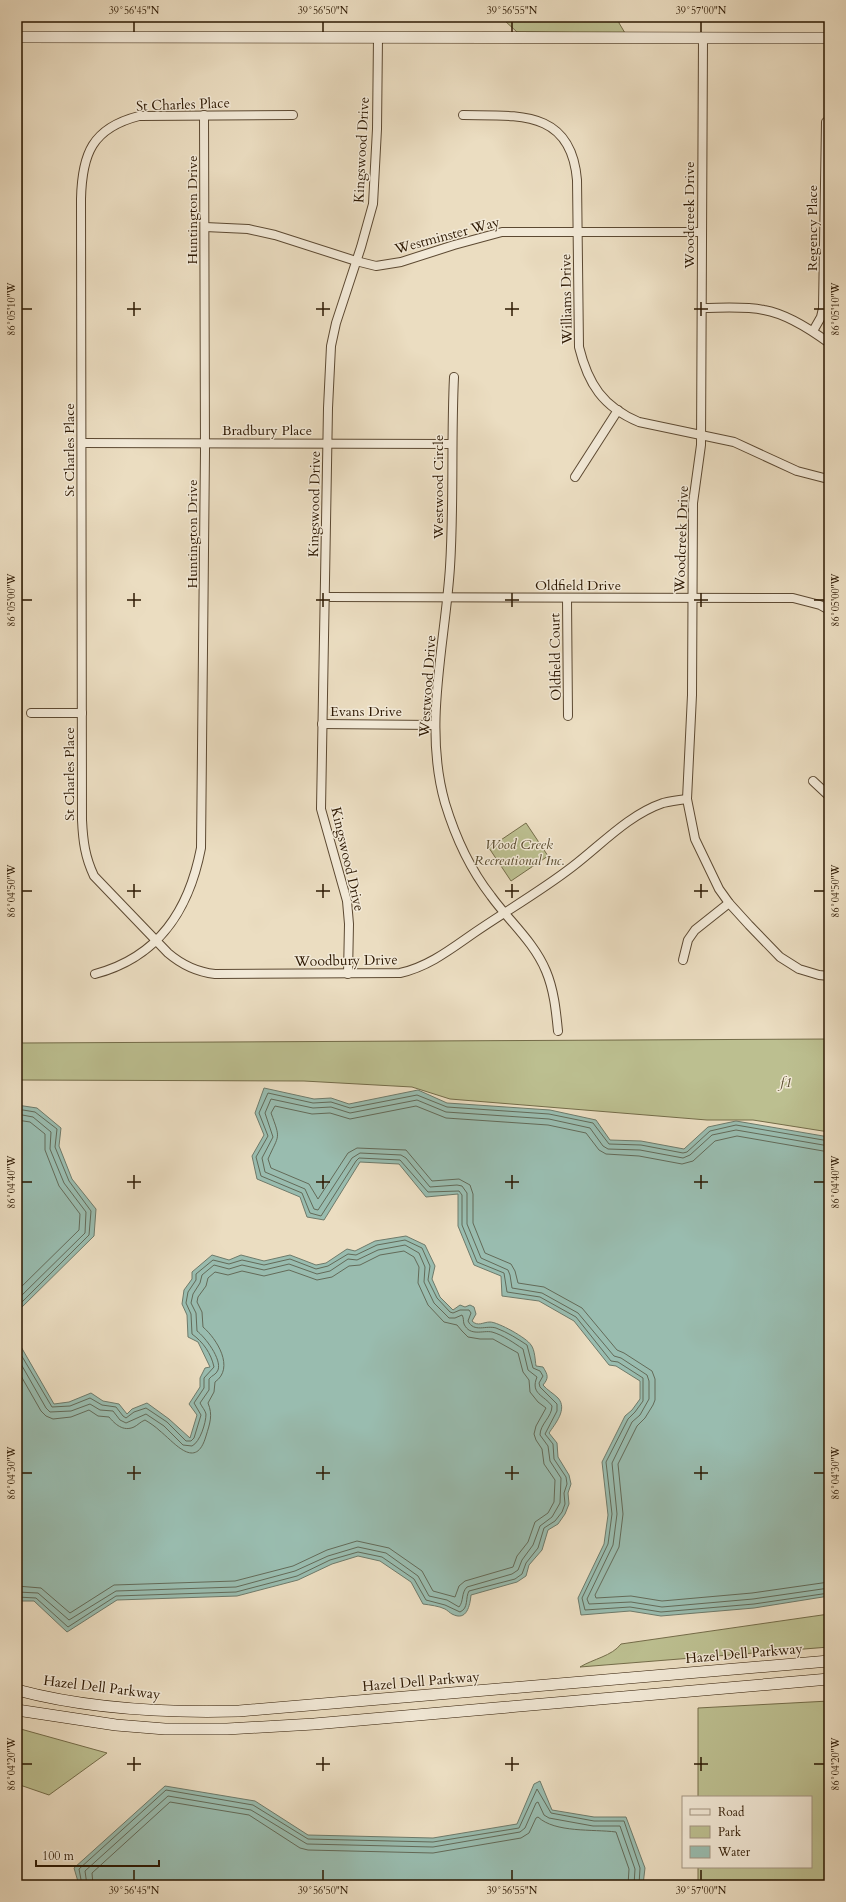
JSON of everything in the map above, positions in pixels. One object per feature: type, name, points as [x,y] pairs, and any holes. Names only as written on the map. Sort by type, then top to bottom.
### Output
[{"type":"main road","points":[[17,37],[829,38]]},
{"type":"main road","name":"Hazel Dell Parkway","points":[[17,1690],[108,1706],[172,1711],[220,1712],[829,1661]]},
{"type":"main road","points":[[17,1710],[116,1725],[165,1729],[227,1729],[330,1722],[829,1679]]},
{"type":"street","name":"Kingswood Drive","points":[[348,974],[349,924],[347,901],[321,809],[331,346],[336,323],[373,204],[378,37]]},
{"type":"street","name":"Woodcreek Drive","points":[[703,38],[701,434],[693,503],[692,696],[687,799],[695,840],[708,868],[729,903],[780,957],[799,968],[819,975],[829,976]]},
{"type":"street","name":"St Charles Place","points":[[156,941],[94,876],[87,862],[83,845],[82,175],[85,161],[91,147],[106,131],[116,124],[129,119],[150,115],[293,116]]},
{"type":"street","name":"Huntington Drive","points":[[95,974],[126,963],[146,950],[170,925],[182,907],[196,874],[202,848],[205,442],[204,115]]},
{"type":"street","name":"Williams Drive","points":[[463,115],[532,118],[553,128],[563,138],[570,150],[576,164],[579,347],[583,365],[597,392],[626,416],[656,426],[701,434],[734,442],[806,475],[828,479]]},
{"type":"street","name":"Regency Place","points":[[814,331],[821,317],[823,308],[826,122]]},
{"type":"street","name":"Westminster Way","points":[[205,227],[241,228],[261,232],[376,266],[398,263],[454,245],[502,232],[702,232]]},
{"type":"street","points":[[702,308],[763,310],[780,314],[814,331],[829,343]]},
{"type":"street","name":"Westwood Circle","points":[[447,598],[451,554],[451,444],[454,377]]},
{"type":"street","points":[[575,477],[618,410]]},
{"type":"street","name":"Bradbury Place","points":[[82,443],[205,442],[451,444]]},
{"type":"street","name":"Oldfield Drive","points":[[326,597],[793,598],[820,605],[829,610]]},
{"type":"street","name":"Westwood Drive","points":[[447,598],[435,725],[439,775],[445,802],[453,827],[466,856],[480,879],[504,912],[531,945],[546,970],[556,1011],[558,1032]]},
{"type":"street","name":"Oldfield Court","points":[[567,598],[568,716]]},
{"type":"street","points":[[31,713],[82,713]]},
{"type":"street","name":"Evans Drive","points":[[322,724],[435,725]]},
{"type":"street","points":[[813,781],[829,796]]},
{"type":"street","name":"Woodbury Drive","points":[[156,941],[177,961],[205,973],[392,974],[418,968],[462,941],[567,871],[616,831],[642,813],[664,803],[687,799]]},
{"type":"street","points":[[683,960],[688,940],[695,930],[729,903]]},
{"type":"green space","points":[[503,17],[619,17],[619,23],[625,33],[517,32],[505,21]]},
{"type":"green space","name":"f1","points":[[17,58],[22,60],[22,1043],[829,1039],[829,1132],[753,1120],[707,1120],[450,1099],[412,1087],[304,1081],[17,1080]]},
{"type":"green space","name":"Wood Creek Recreational Inc.","points":[[526,823],[548,856],[511,881],[489,848]]},
{"type":"green space","points":[[829,1614],[829,1647],[580,1667],[613,1652],[621,1644]]},
{"type":"green space","points":[[829,1701],[829,1885],[698,1885],[698,1868],[812,1868],[812,1796],[698,1796],[698,1708]]},
{"type":"green space","points":[[17,1728],[107,1753],[49,1795],[17,1784]]},
{"type":"water","points":[[264,1088],[314,1099],[331,1098],[349,1104],[418,1090],[447,1103],[550,1110],[596,1120],[610,1140],[641,1141],[684,1149],[708,1127],[736,1121],[829,1137],[829,1596],[754,1608],[661,1616],[630,1611],[581,1615],[578,1598],[604,1544],[608,1515],[602,1462],[625,1416],[632,1410],[640,1399],[640,1381],[616,1366],[609,1365],[574,1321],[539,1301],[502,1296],[501,1276],[474,1265],[458,1226],[458,1194],[426,1197],[399,1164],[360,1162],[324,1220],[307,1217],[300,1197],[257,1179],[252,1156],[264,1135],[255,1113]]},
{"type":"water","points":[[17,1105],[37,1108],[61,1128],[59,1146],[72,1179],[96,1209],[94,1236],[20,1309],[20,1345],[54,1404],[69,1402],[91,1393],[103,1401],[119,1404],[127,1414],[132,1409],[147,1403],[169,1419],[190,1438],[197,1415],[189,1404],[200,1387],[200,1378],[205,1368],[210,1367],[198,1342],[188,1337],[187,1315],[182,1304],[184,1290],[192,1279],[192,1272],[212,1255],[229,1260],[241,1255],[264,1261],[290,1255],[316,1265],[326,1263],[347,1249],[355,1251],[375,1241],[406,1236],[425,1245],[435,1266],[432,1279],[440,1297],[453,1310],[460,1305],[465,1307],[470,1305],[474,1307],[476,1314],[472,1321],[474,1323],[494,1323],[524,1338],[531,1345],[535,1355],[536,1366],[543,1367],[547,1374],[547,1378],[543,1385],[561,1402],[562,1407],[560,1416],[549,1433],[557,1443],[558,1457],[569,1475],[571,1484],[568,1493],[569,1504],[565,1514],[558,1524],[548,1530],[542,1550],[529,1565],[526,1576],[517,1582],[471,1595],[469,1608],[461,1616],[452,1614],[440,1607],[423,1604],[411,1582],[380,1561],[358,1556],[332,1564],[298,1580],[237,1596],[117,1600],[67,1632],[34,1601],[17,1601]]},
{"type":"water","points":[[540,1781],[552,1810],[594,1817],[626,1817],[645,1868],[643,1885],[79,1885],[74,1868],[165,1786],[255,1801],[308,1835],[433,1838],[517,1824],[534,1784]]}]
